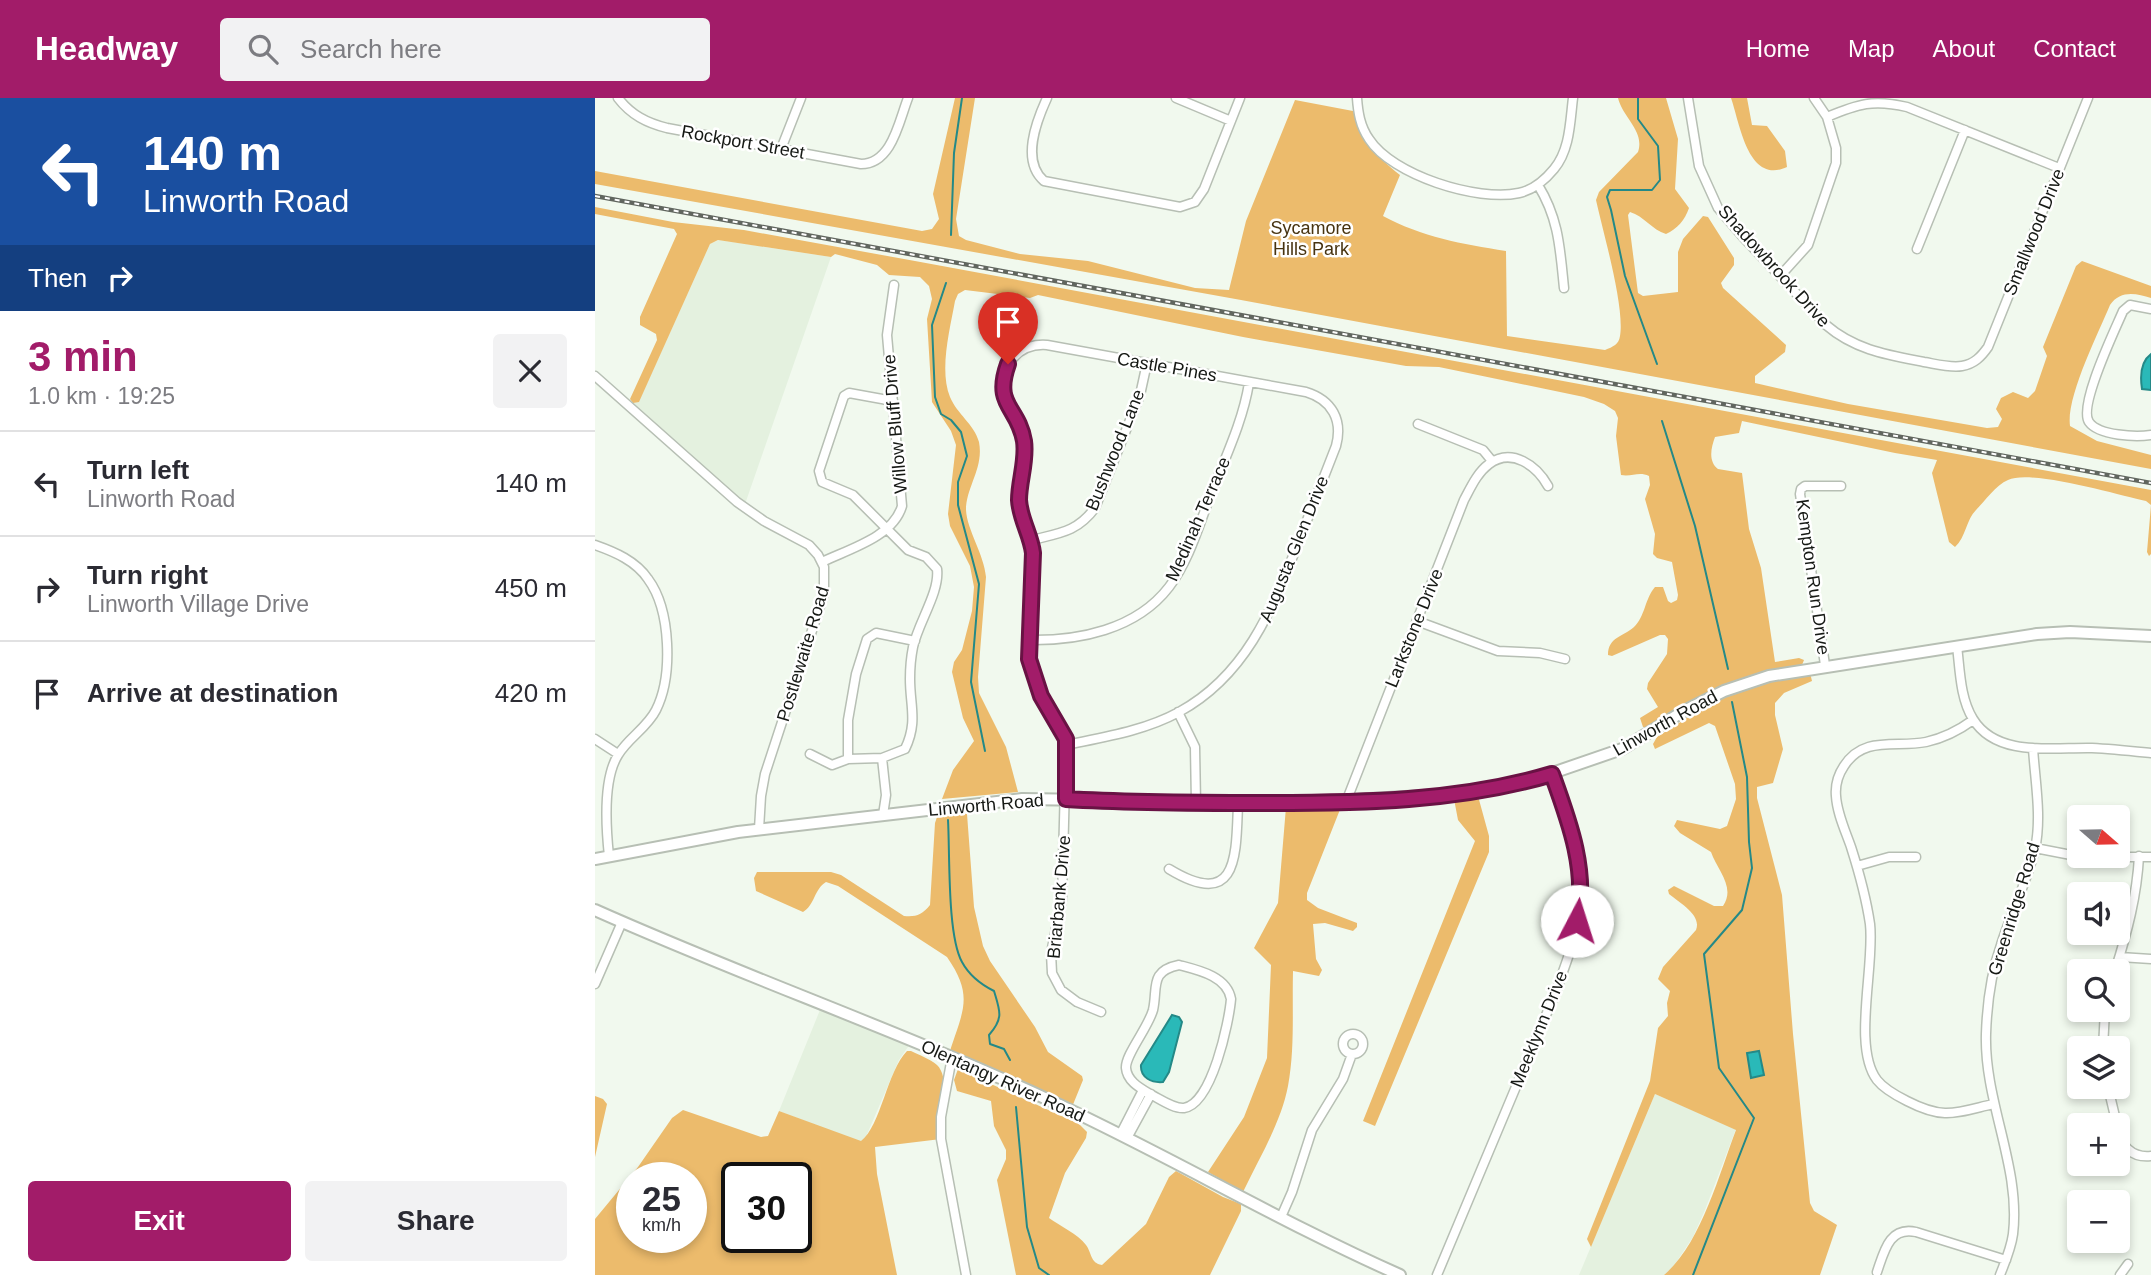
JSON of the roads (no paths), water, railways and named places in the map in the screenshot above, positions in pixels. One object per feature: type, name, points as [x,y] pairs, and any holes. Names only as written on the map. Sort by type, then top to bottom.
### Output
[{"type":"main road","name":"Linworth Road","points":[[595,859],[759,829],[1022,799],[1238,804],[1346,802],[1475,793],[1552,774],[1622,749],[1684,711],[1724,691],[1769,676],[2037,634],[2070,632],[2151,636]]},
{"type":"main road","name":"Olentangy River Road","points":[[595,910],[952,1057],[1124,1137],[1400,1275]]},
{"type":"street","name":"Rockport Street","points":[[618,98],[630,111],[653,125],[861,164],[877,161],[888,148],[908,98]]},
{"type":"street","points":[[781,149],[801,98]]},
{"type":"street","points":[[1047,98],[1038,116],[1032,157],[1032,166],[1044,181],[1180,207],[1195,202],[1204,189],[1240,98]]},
{"type":"street","points":[[1177,98],[1231,121]]},
{"type":"street","points":[[1357,98],[1361,124],[1373,144],[1397,163],[1423,177],[1471,192],[1498,194],[1520,193],[1538,184],[1552,171],[1561,157],[1567,139],[1573,98]]},
{"type":"street","name":"Shadowbrook Drive","points":[[1688,98],[1699,166],[1719,208],[1826,325],[1853,344],[1883,354],[1951,367],[1975,362]]},
{"type":"street","points":[[1780,276],[1808,245],[1836,163],[1836,148],[1827,117],[1814,98]]},
{"type":"street","name":"Smallwood Drive","points":[[1975,362],[1988,346],[2088,98]]},
{"type":"street","points":[[1827,117],[1856,105],[1881,102],[1907,107],[2059,168]]},
{"type":"street","points":[[1917,249],[1965,130]]},
{"type":"street","points":[[1538,184],[1552,209],[1564,288]]},
{"type":"street","name":"Willow Bluff Drive","points":[[886,529],[901,512],[903,500],[887,335],[894,285]]},
{"type":"street","points":[[2151,309],[2130,305],[2123,311],[2089,395],[2086,413],[2089,422],[2102,430],[2126,436],[2151,435]]},
{"type":"street","name":"Castle Pines","points":[[1032,540],[1019,504],[1024,439],[1002,394],[1008,364],[1020,352],[1040,344],[1306,392],[1329,405]]},
{"type":"street","name":"Bushwood Lane","points":[[1032,540],[1072,530],[1085,521],[1094,508],[1140,395],[1147,363]]},
{"type":"street","name":"Postlewaite Road","points":[[595,376],[737,502],[764,521],[804,541],[815,550],[822,562],[825,573],[824,594],[765,774],[759,829]]},
{"type":"street","name":"Medinah Terrace","points":[[1028,640],[1060,639],[1123,624],[1142,613],[1169,587],[1187,555],[1245,408],[1249,383]]},
{"type":"street","points":[[810,754],[832,765],[848,759],[882,758],[902,752],[907,745],[914,713],[910,680],[915,641],[936,585],[937,569],[926,557],[908,550],[853,495],[822,482],[819,471],[843,396],[849,393],[893,401]]},
{"type":"street","name":"Augusta Glen Drive","points":[[1066,746],[1132,730],[1178,712],[1223,679],[1247,650],[1271,612],[1338,439],[1337,417],[1329,405]]},
{"type":"street","points":[[1418,424],[1483,450],[1492,461],[1503,458],[1521,460],[1541,473],[1548,486]]},
{"type":"street","name":"Larkstone Drive","points":[[1346,802],[1464,500],[1475,479],[1492,461]]},
{"type":"street","name":"Kempton Run Drive","points":[[1825,666],[1801,507],[1801,489],[1805,485],[1841,486]]},
{"type":"street","points":[[822,562],[886,529]]},
{"type":"street","points":[[1032,540],[1029,659],[1041,696],[1063,734],[1066,746]]},
{"type":"street","points":[[595,545],[625,558],[649,579],[657,595],[666,638],[666,666],[658,706],[651,719],[618,754],[610,777],[607,809],[609,856]]},
{"type":"street","points":[[1417,621],[1498,651],[1540,653],[1565,659]]},
{"type":"street","points":[[848,759],[848,720],[856,674],[867,639],[876,633],[915,641]]},
{"type":"street","points":[[1957,646],[1965,700],[1973,720],[1989,736],[1999,741],[2033,748],[2093,748],[2151,753]]},
{"type":"street","points":[[1178,712],[1195,747],[1196,803]]},
{"type":"street","points":[[1973,720],[1939,739],[1922,743],[1883,743],[1865,747],[1845,764],[1835,793],[1837,807],[1857,866],[1870,926],[1865,1041],[1868,1062],[1877,1081],[1897,1096],[1928,1112],[1940,1115],[1993,1104]]},
{"type":"street","points":[[595,739],[618,754]]},
{"type":"street","name":"Briarbank Drive","points":[[1066,746],[1062,899],[1051,953],[1052,972],[1061,990],[1077,1002],[1101,1012]]},
{"type":"street","name":"Greenridge Road","points":[[2000,1275],[2013,1236],[2014,1209],[2010,1177],[1993,1104],[1986,1043],[1990,985],[2000,946],[2035,848],[2038,829],[2033,748]]},
{"type":"street","points":[[882,758],[886,795],[883,815]]},
{"type":"street","name":"Meeklynn Drive","points":[[1437,1275],[1556,989],[1573,941],[1580,908],[1580,877],[1567,818],[1552,774]]},
{"type":"street","points":[[886,795],[901,813]]},
{"type":"street","points":[[1169,869],[1201,884],[1215,884],[1221,880],[1232,863],[1236,849],[1238,804]]},
{"type":"street","points":[[2035,848],[2102,861],[2151,857]]},
{"type":"street","points":[[2139,856],[2131,917],[2120,957],[2151,959]]},
{"type":"street","points":[[1857,866],[1889,857],[1916,857]]},
{"type":"street","points":[[595,984],[622,922]]},
{"type":"street","points":[[1179,965],[1216,978],[1230,992],[1230,1008],[1218,1064],[1197,1100],[1191,1106],[1178,1108],[1147,1092],[1130,1080],[1126,1064],[1152,1014],[1158,976],[1168,967],[1179,965]]},
{"type":"street","points":[[1281,1217],[1312,1130],[1343,1079],[1352,1054]]},
{"type":"street","points":[[952,1057],[941,1117],[941,1139],[966,1275]]},
{"type":"street","points":[[1124,1137],[1147,1092]]},
{"type":"street","points":[[2130,1152],[2143,1157],[2151,1156]]},
{"type":"street","points":[[1877,1272],[1889,1241],[1904,1231],[1916,1232],[2006,1260]]},
{"type":"street","points":[[2120,1275],[2129,1264]]},
{"type":"water","points":[[2151,354],[2151,390],[2142,389],[2142,370]]},
{"type":"water","points":[[1172,1015],[1179,1017],[1182,1022],[1169,1072],[1163,1082],[1155,1082],[1142,1073],[1141,1065]]},
{"type":"water","points":[[1759,1051],[1764,1075],[1751,1078],[1747,1053]]},
{"type":"waterway","points":[[951,235],[954,153],[962,98]]},
{"type":"waterway","points":[[1638,98],[1638,119],[1658,146],[1660,180],[1652,190],[1610,190],[1607,197],[1625,276],[1657,364]]},
{"type":"waterway","points":[[946,283],[932,325],[935,397],[941,414],[951,420],[961,432],[967,456],[958,482],[958,505],[979,584],[971,682],[985,751]]},
{"type":"waterway","points":[[1662,421],[1695,526],[1728,669]]},
{"type":"waterway","points":[[1693,1275],[1754,1118],[1719,1068],[1704,954],[1742,910],[1752,868],[1747,777],[1732,702]]},
{"type":"waterway","points":[[948,820],[950,893],[957,950],[968,971],[980,983],[994,991],[999,1019],[989,1035],[990,1044],[1004,1049],[1010,1060]]},
{"type":"waterway","points":[[1016,1107],[1027,1227],[1039,1268],[1049,1275]]},
{"type":"railway","points":[[595,196],[2151,483]]},
{"type":"park label","name":"Sycamore Hills Park","points":[[1311,238]]}]
